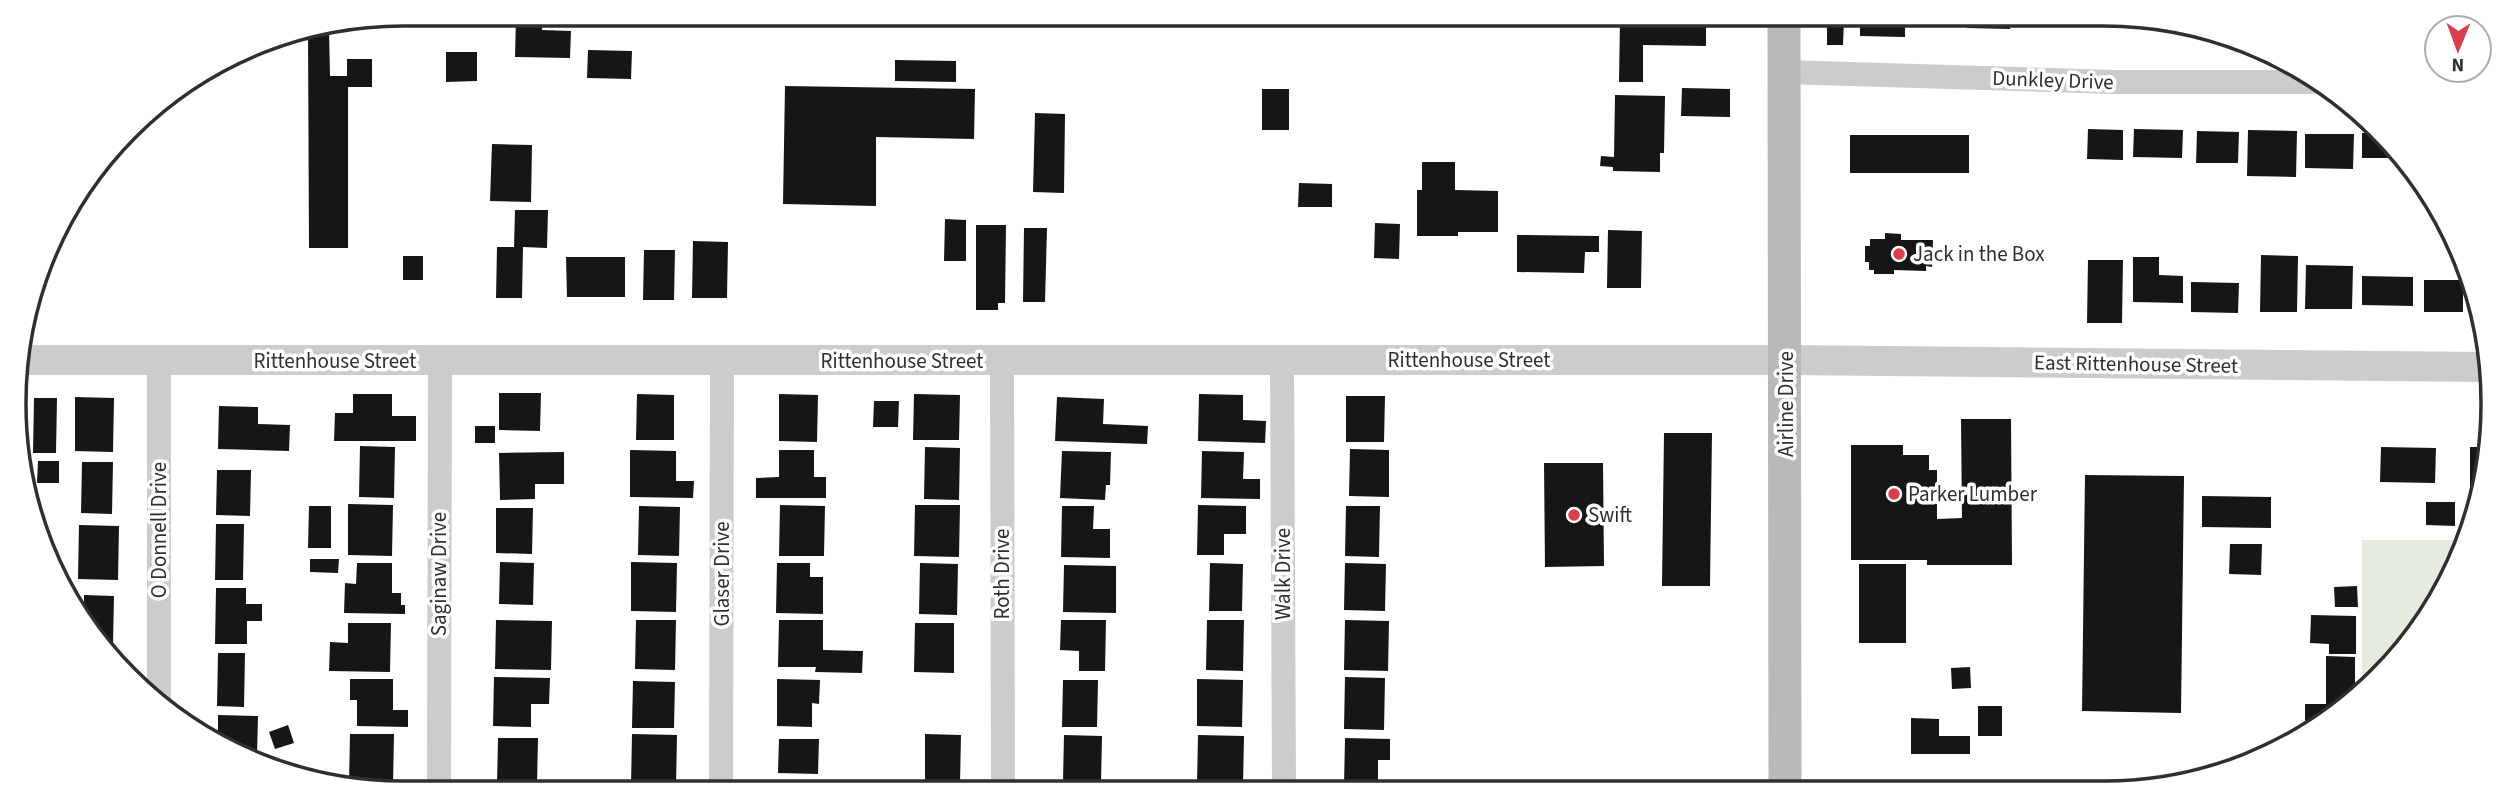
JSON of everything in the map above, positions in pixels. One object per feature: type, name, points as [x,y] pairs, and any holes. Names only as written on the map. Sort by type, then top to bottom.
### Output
[{"type":"main road","name":"Airline Drive","points":[[1784,26],[1785,781]]},
{"type":"street","name":"Dunkley Drive","points":[[1784,72],[2115,82],[2300,82]]},
{"type":"street","name":"Rittenhouse Street","points":[[29,360],[1786,360]]},
{"type":"street","name":"O Donnell Drive","points":[[159,360],[159,690]]},
{"type":"street","name":"East Rittenhouse Street","points":[[1786,360],[2479,366]]},
{"type":"street","name":"Saginaw Drive","points":[[439,781],[440,361]]},
{"type":"street","name":"Glaser Drive","points":[[721,781],[722,361]]},
{"type":"street","name":"Roth Drive","points":[[1002,361],[1003,781]]},
{"type":"street","name":"Walk Drive","points":[[1282,361],[1284,781]]},
{"type":"shaded area","points":[[2362,540],[2455,540],[2442,570],[2417,613],[2387,652],[2362,678]]},
{"type":"building","points":[[516,26],[542,26],[542,30],[571,31],[570,58],[515,57]]},
{"type":"building","points":[[1620,26],[1706,26],[1706,46],[1643,45],[1643,82],[1619,82]]},
{"type":"building","points":[[1827,26],[1844,26],[1843,45],[1827,45]]},
{"type":"building","points":[[1860,26],[1905,26],[1905,37],[1860,36]]},
{"type":"building","points":[[1967,26],[2010,26],[2010,29]]},
{"type":"building","points":[[329,33],[330,76],[347,76],[347,59],[372,59],[372,87],[348,87],[348,248],[309,248],[308,38]]},
{"type":"building","points":[[588,50],[632,51],[631,79],[587,78]]},
{"type":"building","points":[[446,52],[477,52],[477,81],[446,82]]},
{"type":"building","points":[[895,60],[956,61],[956,82],[895,81]]},
{"type":"building","points":[[785,86],[975,89],[974,139],[876,137],[876,206],[783,204]]},
{"type":"building","points":[[1682,88],[1730,89],[1730,117],[1681,116]]},
{"type":"building","points":[[1262,89],[1289,89],[1289,130],[1262,130]]},
{"type":"building","points":[[1615,95],[1665,96],[1664,153],[1660,153],[1660,172],[1613,171],[1613,167],[1600,166],[1601,156],[1614,157]]},
{"type":"building","points":[[1035,113],[1065,114],[1064,193],[1033,192]]},
{"type":"building","points":[[2088,129],[2123,130],[2123,160],[2087,159]]},
{"type":"building","points":[[2134,129],[2183,130],[2182,158],[2133,157]]},
{"type":"building","points":[[2248,130],[2297,131],[2296,177],[2247,176]]},
{"type":"building","points":[[2197,131],[2239,132],[2238,163],[2196,163]]},
{"type":"building","points":[[2362,133],[2366,133],[2390,158],[2362,158]]},
{"type":"building","points":[[2305,134],[2354,134],[2353,169],[2305,168]]},
{"type":"building","points":[[1850,135],[1969,135],[1969,173],[1850,173]]},
{"type":"building","points":[[492,144],[532,145],[531,202],[490,201]]},
{"type":"building","points":[[1422,162],[1455,162],[1455,190],[1498,191],[1498,232],[1417,236],[1417,190],[1422,190]]},
{"type":"building","points":[[1299,183],[1332,184],[1332,207],[1298,207]]},
{"type":"building","points":[[515,210],[548,210],[547,248],[523,247],[522,298],[496,298],[497,247],[514,247]]},
{"type":"building","points":[[945,219],[966,220],[966,261],[944,261]]},
{"type":"building","points":[[1375,223],[1400,224],[1399,259],[1374,258]]},
{"type":"building","points":[[976,225],[1006,225],[1005,303],[998,303],[998,310],[976,310]]},
{"type":"building","points":[[1024,228],[1047,228],[1045,302],[1023,302]]},
{"type":"building","points":[[1608,230],[1642,231],[1641,288],[1607,288]]},
{"type":"building","name":"Jack in the Box","points":[[1885,233],[1901,234],[1901,240],[1933,240],[1932,267],[1926,266],[1926,271],[1894,270],[1894,274],[1874,274],[1874,270],[1869,270],[1869,262],[1865,262],[1865,246],[1870,246],[1870,239],[1885,239]]},
{"type":"building","points":[[1517,235],[1599,236],[1599,252],[1585,252],[1584,273],[1517,272]]},
{"type":"building","points":[[693,241],[728,242],[727,298],[692,298]]},
{"type":"building","points":[[644,250],[675,250],[674,300],[643,300]]},
{"type":"building","points":[[2261,255],[2298,256],[2297,312],[2260,312]]},
{"type":"building","points":[[403,256],[423,256],[423,280],[403,280]]},
{"type":"building","points":[[566,257],[625,257],[625,297],[567,297]]},
{"type":"building","points":[[2133,257],[2159,257],[2159,275],[2183,276],[2183,303],[2133,302]]},
{"type":"building","points":[[2088,260],[2123,260],[2122,323],[2087,323]]},
{"type":"building","points":[[2306,265],[2353,266],[2352,309],[2305,309]]},
{"type":"building","points":[[2362,276],[2413,277],[2413,306],[2362,305]]},
{"type":"building","points":[[2424,280],[2460,280],[2463,312],[2424,312]]},
{"type":"building","points":[[2191,282],[2239,283],[2238,313],[2191,312]]},
{"type":"building","points":[[499,393],[541,393],[540,431],[499,430]]},
{"type":"building","points":[[353,394],[392,394],[392,416],[416,416],[416,441],[334,441],[335,413],[353,413]]},
{"type":"building","points":[[637,394],[674,395],[674,440],[636,440]]},
{"type":"building","points":[[779,394],[818,395],[817,442],[779,441]]},
{"type":"building","points":[[914,394],[960,395],[959,440],[913,440]]},
{"type":"building","points":[[1199,394],[1243,395],[1243,420],[1266,421],[1265,443],[1198,441]]},
{"type":"building","points":[[1346,396],[1385,396],[1384,442],[1346,442]]},
{"type":"building","points":[[75,397],[114,398],[113,452],[75,451]]},
{"type":"building","points":[[1057,397],[1104,399],[1103,424],[1148,426],[1147,444],[1055,441]]},
{"type":"building","points":[[34,398],[57,398],[56,453],[33,453]]},
{"type":"building","points":[[874,401],[899,401],[898,427],[873,427]]},
{"type":"building","points":[[219,406],[258,407],[258,424],[290,425],[289,451],[218,449]]},
{"type":"building","name":"Parker Lumber","points":[[1961,419],[2011,419],[2012,565],[1927,565],[1927,560],[1851,560],[1851,445],[1903,445],[1903,455],[1929,455],[1929,470],[1937,470],[1937,519],[1962,518]]},
{"type":"building","points":[[475,426],[495,426],[495,443],[475,443]]},
{"type":"building","name":"Swift","points":[[1664,433],[1712,433],[1710,586],[1662,586]]},
{"type":"building","points":[[360,446],[395,447],[394,498],[359,497]]},
{"type":"building","points":[[925,447],[960,448],[959,500],[924,499]]},
{"type":"building","points":[[2381,447],[2436,448],[2435,483],[2380,482]]},
{"type":"building","points":[[2470,447],[2478,447],[2474,477],[2470,493]]},
{"type":"building","points":[[1350,449],[1389,450],[1389,497],[1349,496]]},
{"type":"building","points":[[630,450],[676,451],[676,481],[694,481],[693,498],[630,497]]},
{"type":"building","points":[[779,450],[814,450],[814,477],[826,477],[826,498],[756,498],[756,478],[779,477]]},
{"type":"building","points":[[1062,451],[1111,452],[1110,485],[1106,485],[1105,500],[1060,498]]},
{"type":"building","points":[[1202,451],[1244,452],[1243,479],[1260,479],[1260,499],[1201,498]]},
{"type":"building","points":[[564,452],[564,484],[535,484],[535,499],[500,500],[499,453]]},
{"type":"building","points":[[38,461],[59,461],[59,483],[37,483]]},
{"type":"building","points":[[82,462],[113,462],[112,514],[81,513]]},
{"type":"building","name":"Swift","points":[[1544,463],[1603,463],[1604,566],[1545,567]]},
{"type":"building","points":[[217,470],[251,470],[250,516],[216,515]]},
{"type":"building","points":[[2085,475],[2184,476],[2181,713],[2082,711]]},
{"type":"building","points":[[2202,496],[2271,497],[2271,528],[2202,527]]},
{"type":"building","points":[[2426,502],[2455,502],[2455,526],[2426,525]]},
{"type":"building","points":[[348,504],[393,505],[392,556],[348,555]]},
{"type":"building","points":[[780,505],[825,506],[824,556],[779,556]]},
{"type":"building","points":[[915,505],[960,505],[959,557],[914,556]]},
{"type":"building","points":[[1198,505],[1246,506],[1246,534],[1224,534],[1224,555],[1197,555]]},
{"type":"building","points":[[309,506],[331,506],[331,548],[308,548]]},
{"type":"building","points":[[639,506],[680,507],[679,556],[638,555]]},
{"type":"building","points":[[1062,506],[1094,506],[1093,529],[1110,529],[1110,558],[1061,557]]},
{"type":"building","points":[[1346,506],[1380,506],[1379,557],[1345,556]]},
{"type":"building","points":[[496,508],[533,508],[532,554],[496,553]]},
{"type":"building","points":[[216,524],[244,524],[243,580],[215,580]]},
{"type":"building","points":[[79,525],[119,526],[118,580],[78,579]]},
{"type":"building","points":[[2230,544],[2262,544],[2261,575],[2229,574]]},
{"type":"building","points":[[310,559],[339,559],[338,573],[310,572]]},
{"type":"building","points":[[500,562],[534,563],[533,605],[499,604]]},
{"type":"building","points":[[631,562],[677,563],[676,612],[631,611]]},
{"type":"building","points":[[357,563],[392,563],[392,593],[401,593],[401,605],[405,605],[405,614],[344,613],[345,583],[356,584]]},
{"type":"building","points":[[777,563],[810,563],[810,577],[823,577],[823,614],[776,613]]},
{"type":"building","points":[[920,563],[958,564],[957,615],[919,614]]},
{"type":"building","points":[[1210,563],[1243,564],[1242,611],[1209,611]]},
{"type":"building","points":[[1345,563],[1386,564],[1385,611],[1344,610]]},
{"type":"building","points":[[1859,564],[1906,564],[1906,643],[1859,643]]},
{"type":"building","points":[[1064,565],[1116,566],[1116,613],[1063,612]]},
{"type":"building","points":[[2357,586],[2358,607],[2335,607],[2334,587]]},
{"type":"building","points":[[216,588],[246,588],[246,604],[262,604],[262,621],[247,621],[247,644],[215,644]]},
{"type":"building","points":[[84,595],[114,596],[113,644],[104,633],[84,603]]},
{"type":"building","points":[[2311,615],[2356,616],[2356,654],[2329,654],[2329,644],[2310,643]]},
{"type":"building","points":[[496,620],[552,621],[551,670],[495,669]]},
{"type":"building","points":[[636,620],[676,620],[675,670],[635,669]]},
{"type":"building","points":[[779,620],[823,620],[823,650],[863,651],[862,673],[815,672],[816,667],[778,667]]},
{"type":"building","points":[[1061,620],[1106,620],[1105,671],[1079,671],[1079,651],[1060,650]]},
{"type":"building","points":[[1207,620],[1244,620],[1243,671],[1206,670]]},
{"type":"building","points":[[1345,620],[1389,621],[1388,671],[1344,670]]},
{"type":"building","points":[[348,623],[391,623],[390,672],[329,671],[330,642],[348,643]]},
{"type":"building","points":[[915,623],[954,623],[954,673],[914,672]]},
{"type":"building","points":[[218,653],[245,653],[244,707],[217,706]]},
{"type":"building","points":[[2326,656],[2355,657],[2355,684],[2305,722],[2305,704],[2326,704]]},
{"type":"building","points":[[1970,667],[1971,688],[1952,689],[1951,668]]},
{"type":"building","points":[[494,677],[550,678],[549,704],[531,704],[531,727],[493,726]]},
{"type":"building","points":[[1345,677],[1385,678],[1384,730],[1344,729]]},
{"type":"building","points":[[350,679],[393,679],[393,710],[408,710],[408,727],[357,726],[357,700],[350,700]]},
{"type":"building","points":[[777,679],[820,680],[819,704],[812,703],[812,727],[777,726]]},
{"type":"building","points":[[1197,679],[1243,680],[1242,727],[1197,726]]},
{"type":"building","points":[[1063,680],[1098,680],[1097,727],[1062,727]]},
{"type":"building","points":[[633,681],[675,682],[674,728],[632,728]]},
{"type":"building","points":[[1978,706],[2002,706],[2002,736],[1978,736]]},
{"type":"building","points":[[218,715],[258,716],[257,751],[237,742],[218,732]]},
{"type":"building","points":[[1911,718],[1939,719],[1939,736],[1970,736],[1970,754],[1911,754]]},
{"type":"building","points":[[288,725],[294,743],[275,749],[269,732]]},
{"type":"building","points":[[350,734],[394,734],[393,781],[349,777]]},
{"type":"building","points":[[632,734],[677,735],[676,781],[631,781]]},
{"type":"building","points":[[925,734],[961,735],[960,781],[925,781]]},
{"type":"building","points":[[1064,735],[1102,736],[1101,781],[1063,781]]},
{"type":"building","points":[[1198,735],[1244,736],[1243,781],[1197,781]]},
{"type":"building","points":[[498,738],[538,738],[537,781],[497,781]]},
{"type":"building","points":[[1345,738],[1390,739],[1390,760],[1378,760],[1378,781],[1344,781]]},
{"type":"building","points":[[779,739],[819,739],[818,774],[778,773]]},
{"type":"place","name":"Jack in the Box","points":[[1899,254]]},
{"type":"place","name":"Parker Lumber","points":[[1894,494]]},
{"type":"place","name":"Swift","points":[[1574,515]]}]
